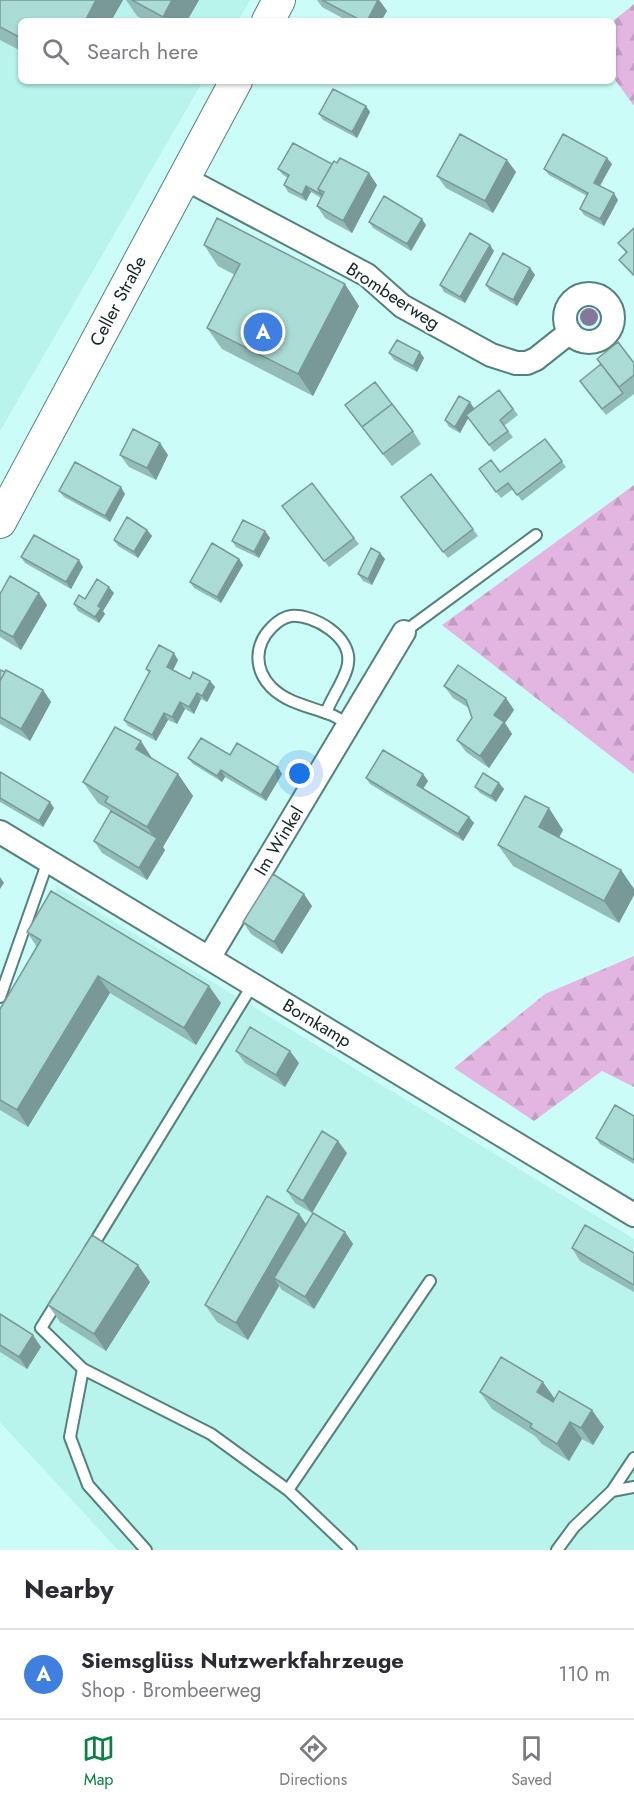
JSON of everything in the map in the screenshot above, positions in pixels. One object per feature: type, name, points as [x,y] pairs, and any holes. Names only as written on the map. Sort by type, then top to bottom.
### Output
[{"type":"main road","points":[[270,18],[279,0]]},
{"type":"main road","name":"Celler Straße","points":[[0,522],[234,84]]},
{"type":"street","name":"Brombeerweg","points":[[184,178],[367,275],[402,306],[491,355],[516,363],[526,363],[536,359],[570,332]]},
{"type":"street","name":"Im Winkel","points":[[209,958],[404,632]]},
{"type":"street","name":"Bornkamp","points":[[0,832],[634,1215]]},
{"type":"lane","points":[[404,632],[536,535]]},
{"type":"lane","points":[[326,713],[348,663],[347,651],[342,641],[325,627],[302,616],[289,616],[276,622],[260,643],[257,660],[260,672],[278,694],[293,703],[326,713],[348,725]]},
{"type":"lane","points":[[0,997],[48,861]]},
{"type":"lane","points":[[86,1256],[253,984]]},
{"type":"lane","points":[[288,1490],[430,1281]]},
{"type":"lane","points":[[63,1293],[41,1328],[83,1369],[211,1434],[288,1490],[351,1550]]},
{"type":"lane","points":[[83,1369],[70,1437],[88,1485],[146,1550]]},
{"type":"lane","points":[[557,1550],[574,1527],[612,1491],[634,1458]]},
{"type":"lane","points":[[612,1491],[634,1487]]},
{"type":"shaded area","points":[[0,0],[250,0],[240,18],[18,18],[18,84],[201,84],[0,431]]},
{"type":"shaded area","points":[[57,887],[634,1239],[634,1550],[118,1550],[0,1422],[0,1036]]},
{"type":"green space","points":[[634,4],[634,106],[616,81],[616,19]]},
{"type":"green space","points":[[634,485],[634,774],[442,625]]},
{"type":"green space","points":[[634,956],[634,1087],[602,1071],[534,1121],[454,1068],[545,994]]},
{"type":"building","points":[[0,0],[96,0],[87,18],[18,18],[18,36],[0,27]]},
{"type":"building","points":[[132,0],[172,0],[163,17]]},
{"type":"building","points":[[322,0],[378,0],[369,18],[356,18]]},
{"type":"building","points":[[333,89],[366,106],[352,132],[319,114]]},
{"type":"building","points":[[460,134],[507,160],[485,201],[437,176]]},
{"type":"building","points":[[563,134],[607,158],[594,183],[614,193],[600,219],[580,209],[588,193],[544,169]]},
{"type":"building","points":[[293,143],[332,164],[318,189],[322,195],[306,186],[302,195],[284,185],[289,175],[278,169]]},
{"type":"building","points":[[340,158],[369,173],[343,221],[317,206],[324,192],[318,189],[334,161],[337,163]]},
{"type":"building","points":[[384,196],[422,219],[407,244],[369,222]]},
{"type":"building","points":[[217,218],[345,284],[298,374],[207,328],[240,264],[204,245]]},
{"type":"building","points":[[634,228],[634,275],[619,260],[627,252],[618,243]]},
{"type":"building","points":[[470,233],[490,245],[460,297],[440,285]]},
{"type":"building","points":[[503,253],[530,268],[513,300],[486,285]]},
{"type":"building","points":[[397,340],[420,352],[413,366],[389,353]]},
{"type":"building","points":[[618,342],[634,363],[634,375],[619,387],[597,359]]},
{"type":"building","points":[[601,364],[623,393],[602,409],[580,381]]},
{"type":"building","points":[[375,382],[392,404],[362,427],[345,405]]},
{"type":"building","points":[[499,390],[513,409],[500,420],[508,431],[489,445],[466,415]]},
{"type":"building","points":[[459,396],[470,402],[455,427],[445,420]]},
{"type":"building","points":[[392,404],[413,431],[383,454],[362,427]]},
{"type":"building","points":[[133,429],[160,443],[147,468],[120,455]]},
{"type":"building","points":[[545,439],[562,461],[517,495],[508,483],[496,492],[479,469],[491,460],[500,472]]},
{"type":"building","points":[[75,462],[121,487],[105,516],[59,491]]},
{"type":"building","points":[[431,474],[473,529],[443,552],[401,497]]},
{"type":"building","points":[[312,483],[354,538],[324,561],[282,506]]},
{"type":"building","points":[[127,517],[147,530],[134,552],[114,540]]},
{"type":"building","points":[[243,520],[265,531],[254,552],[232,541]]},
{"type":"building","points":[[34,535],[79,560],[66,582],[21,557]]},
{"type":"building","points":[[212,543],[239,559],[217,597],[190,582]]},
{"type":"building","points":[[371,548],[380,553],[368,579],[358,574]]},
{"type":"building","points":[[10,576],[39,593],[13,637],[0,630],[0,594]]},
{"type":"building","points":[[97,579],[109,587],[98,606],[101,608],[95,617],[74,604],[79,595],[85,599]]},
{"type":"building","points":[[159,645],[174,653],[167,667],[190,679],[193,672],[210,681],[202,696],[197,693],[189,707],[180,702],[172,717],[164,713],[152,735],[124,720],[150,671],[146,669]]},
{"type":"building","points":[[458,665],[506,698],[494,715],[504,722],[480,756],[457,740],[472,718],[466,700],[444,686]]},
{"type":"building","points":[[0,670],[5,672],[0,681]]},
{"type":"building","points":[[6,670],[43,690],[21,729],[0,717],[0,681]]},
{"type":"building","points":[[115,727],[141,741],[136,749],[178,774],[147,827],[105,802],[108,797],[83,782]]},
{"type":"building","points":[[201,738],[230,755],[237,743],[278,767],[261,795],[221,770],[217,776],[188,758]]},
{"type":"building","points":[[383,750],[423,774],[417,785],[469,817],[458,834],[366,778]]},
{"type":"building","points":[[0,772],[50,802],[39,821],[0,798]]},
{"type":"building","points":[[483,773],[499,783],[491,796],[475,787]]},
{"type":"building","points":[[525,796],[549,808],[539,827],[621,870],[604,901],[498,845]]},
{"type":"building","points":[[111,811],[157,838],[139,868],[94,841]]},
{"type":"building","points":[[273,874],[304,894],[274,942],[243,922]]},
{"type":"building","points":[[51,891],[209,986],[184,1028],[98,976],[17,1110],[0,1100],[0,1009],[41,940],[27,932]]},
{"type":"building","points":[[250,1027],[290,1051],[276,1075],[236,1051]]},
{"type":"building","points":[[615,1105],[634,1116],[634,1160],[596,1138]]},
{"type":"building","points":[[322,1131],[338,1141],[303,1201],[287,1191]]},
{"type":"building","points":[[267,1196],[299,1214],[236,1323],[205,1305]]},
{"type":"building","points":[[313,1213],[345,1232],[305,1297],[274,1278]]},
{"type":"building","points":[[585,1225],[634,1253],[634,1285],[572,1248]]},
{"type":"building","points":[[92,1235],[138,1265],[94,1334],[48,1305]]},
{"type":"building","points":[[0,1314],[33,1335],[19,1357],[0,1345]]},
{"type":"building","points":[[501,1357],[543,1382],[537,1392],[553,1402],[559,1391],[592,1410],[581,1428],[570,1422],[557,1444],[530,1427],[532,1424],[480,1392]]},
{"type":"place","name":"Siemsglüss Nutzwerkfahrzeuge","points":[[263,332]]}]
